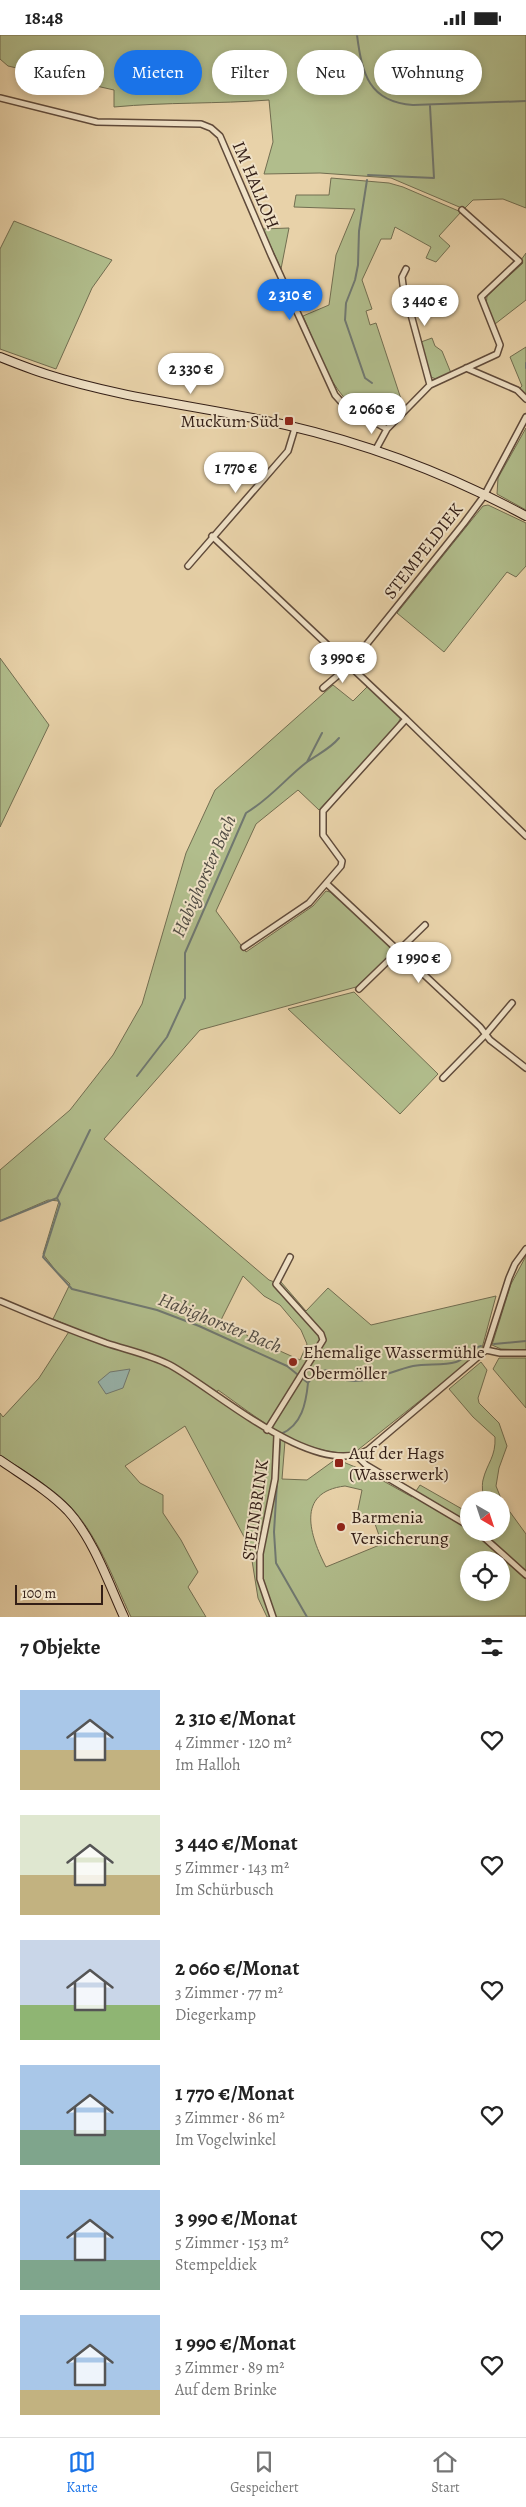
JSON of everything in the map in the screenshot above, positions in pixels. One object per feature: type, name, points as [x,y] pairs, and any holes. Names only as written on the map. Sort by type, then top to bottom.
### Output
[{"type":"main road","points":[[0,357],[46,374],[91,386],[295,428],[375,451],[484,495],[526,516]]},
{"type":"main road","points":[[0,1460],[59,1502],[69,1512],[91,1546],[124,1617]]},
{"type":"street","name":"IM HALLOH","points":[[0,98],[97,122],[201,124],[212,128],[220,136],[271,255],[335,395],[344,405],[387,429]]},
{"type":"street","points":[[375,451],[387,429],[430,385],[497,355],[500,350],[500,345],[481,297],[519,261],[462,210]]},
{"type":"street","points":[[406,269],[402,277],[403,285],[430,385]]},
{"type":"street","points":[[466,368],[518,390],[526,399]]},
{"type":"street","name":"STEMPELDIEK","points":[[322,688],[350,665],[484,495],[526,417]]},
{"type":"street","points":[[188,565],[212,535],[288,451],[295,428]]},
{"type":"street","points":[[212,535],[350,665],[526,836]]},
{"type":"street","points":[[244,947],[309,903],[341,866],[342,861],[323,835],[323,811],[406,719]]},
{"type":"street","points":[[326,884],[399,951],[500,1049],[526,1068]]},
{"type":"street","points":[[359,989],[426,925]]},
{"type":"street","points":[[443,1078],[486,1034],[512,1003]]},
{"type":"street","points":[[0,1301],[56,1325],[170,1365],[277,1435],[332,1455],[357,1457],[368,1450],[486,1350],[509,1277],[515,1264],[526,1249]]},
{"type":"street","points":[[267,1430],[323,1340],[321,1334],[276,1284],[290,1257]]},
{"type":"street","points":[[486,1350],[500,1353],[526,1353]]},
{"type":"street","name":"STEINBRINK","points":[[273,1617],[260,1579],[260,1554],[274,1479],[277,1435]]},
{"type":"street","points":[[357,1457],[366,1465],[460,1521]]},
{"type":"street","points":[[488,1541],[526,1575]]},
{"type":"green space","points":[[0,35],[526,35],[526,208],[503,199],[473,200],[464,209],[391,178],[320,173],[264,174],[273,142],[269,100],[114,107],[114,95],[202,95],[202,50],[114,50],[114,90],[104,88],[104,50],[15,50],[15,68],[8,66],[0,59]]},
{"type":"green space","points":[[331,178],[389,183],[403,187],[461,212],[439,236],[450,246],[436,262],[426,258],[431,247],[395,227],[391,239],[381,239],[362,280],[372,309],[366,311],[370,325],[376,323],[404,408],[389,423],[371,417],[343,397],[325,367],[303,316],[329,305],[336,255],[355,209],[294,207],[296,195],[329,195]]},
{"type":"green space","points":[[14,221],[112,260],[92,288],[56,369],[0,349],[0,249]]},
{"type":"green space","points":[[289,228],[281,269],[263,229]]},
{"type":"green space","points":[[526,253],[526,300],[495,324],[486,306],[487,296],[523,263],[521,260]]},
{"type":"green space","points":[[432,338],[435,346],[442,351],[451,373],[436,379],[431,377],[421,342]]},
{"type":"green space","points":[[526,347],[526,396],[519,389],[522,386],[510,357]]},
{"type":"green space","points":[[526,428],[526,510],[497,494],[498,478]]},
{"type":"green space","points":[[488,505],[526,523],[526,566],[516,577],[507,572],[444,652],[397,613],[483,506]]},
{"type":"green space","points":[[0,658],[49,725],[0,827]]},
{"type":"green space","points":[[333,685],[353,701],[368,686],[401,717],[396,727],[319,810],[298,790],[256,824],[216,911],[246,952],[313,906],[326,891],[330,892],[396,951],[356,987],[200,1030],[104,1139],[269,1280],[277,1283],[281,1282],[306,1311],[328,1288],[371,1325],[496,1296],[482,1348],[475,1357],[354,1453],[335,1452],[299,1442],[265,1423],[218,1390],[215,1398],[275,1437],[285,1441],[282,1479],[307,1480],[336,1459],[360,1469],[358,1479],[366,1482],[369,1473],[412,1497],[420,1485],[460,1508],[460,1541],[487,1541],[498,1551],[460,1551],[460,1601],[510,1601],[510,1562],[526,1578],[526,1616],[267,1617],[258,1598],[250,1548],[185,1426],[125,1466],[140,1483],[163,1495],[163,1513],[181,1540],[198,1572],[188,1587],[206,1617],[131,1617],[103,1557],[87,1527],[77,1514],[51,1489],[0,1455],[0,1413],[3,1417],[39,1378],[72,1327],[53,1319],[70,1284],[56,1271],[43,1254],[59,1201],[48,1200],[0,1221],[0,1170],[70,1110],[113,1055],[142,1004],[186,853],[215,790]],"holes":[[[243,1276],[264,1296],[280,1305],[301,1330],[307,1344],[300,1360],[251,1338],[232,1325],[220,1322]],[[345,1486],[362,1490],[356,1519],[374,1521],[382,1544],[326,1567],[315,1542],[312,1529],[311,1517],[313,1506],[319,1497],[329,1490]]]},
{"type":"green space","points":[[354,992],[438,1074],[400,1114],[288,1009]]},
{"type":"green space","points":[[526,1256],[526,1350],[501,1349],[492,1345],[511,1284]]},
{"type":"green space","points":[[499,1358],[526,1358],[526,1408],[493,1369]]},
{"type":"green space","points":[[481,1362],[487,1370],[478,1398],[479,1403],[499,1423],[507,1446],[499,1468],[496,1486],[498,1491],[483,1491],[482,1483],[493,1455],[495,1437],[473,1417],[449,1389]]},
{"type":"green space","points":[[510,1512],[526,1534],[526,1571],[510,1557],[510,1551],[503,1551],[492,1541],[510,1541]]},
{"type":"water","points":[[130,1369],[123,1388],[106,1394],[98,1382],[110,1372]]},
{"type":"waterway","points":[[357,35],[362,62],[370,83],[377,92],[398,103],[413,105],[526,101]]},
{"type":"waterway","points":[[368,175],[434,178],[430,106]]},
{"type":"waterway","points":[[367,180],[359,231],[358,265],[355,280],[346,303],[345,320],[365,378],[372,383]]},
{"type":"waterway","points":[[526,363],[526,368]]},
{"type":"waterway","name":"Habighorster Bach","points":[[307,762],[322,733]]},
{"type":"waterway","name":"Habighorster Bach","points":[[137,1076],[167,1037],[185,998],[185,953],[246,813],[263,801],[299,768],[339,738]]},
{"type":"waterway","name":"Habighorster Bach","points":[[57,1198],[90,1130]]},
{"type":"waterway","name":"Habighorster Bach","points":[[0,1221],[57,1198],[60,1204],[43,1257],[72,1289],[157,1310],[199,1326],[287,1366],[308,1383],[302,1413],[294,1425],[281,1434]]},
{"type":"waterway","points":[[494,1344],[526,1341]]},
{"type":"waterway","points":[[308,1383],[316,1373],[327,1370],[337,1377],[358,1381],[413,1366],[456,1362],[481,1346]]},
{"type":"waterway","name":"Habighorster Bach","points":[[278,1471],[280,1442]]},
{"type":"waterway","name":"Habighorster Bach","points":[[277,1483],[274,1532],[276,1563],[307,1617]]},
{"type":"place","name":"Muckum Süd","points":[[289,421]]},
{"type":"place","name":"Ehemalige Wassermühle Obermöller","points":[[293,1362]]},
{"type":"place","name":"Auf der Hags (Wasserwerk)","points":[[339,1463]]},
{"type":"place","name":"Barmenia Versicherung","points":[[341,1527]]}]
